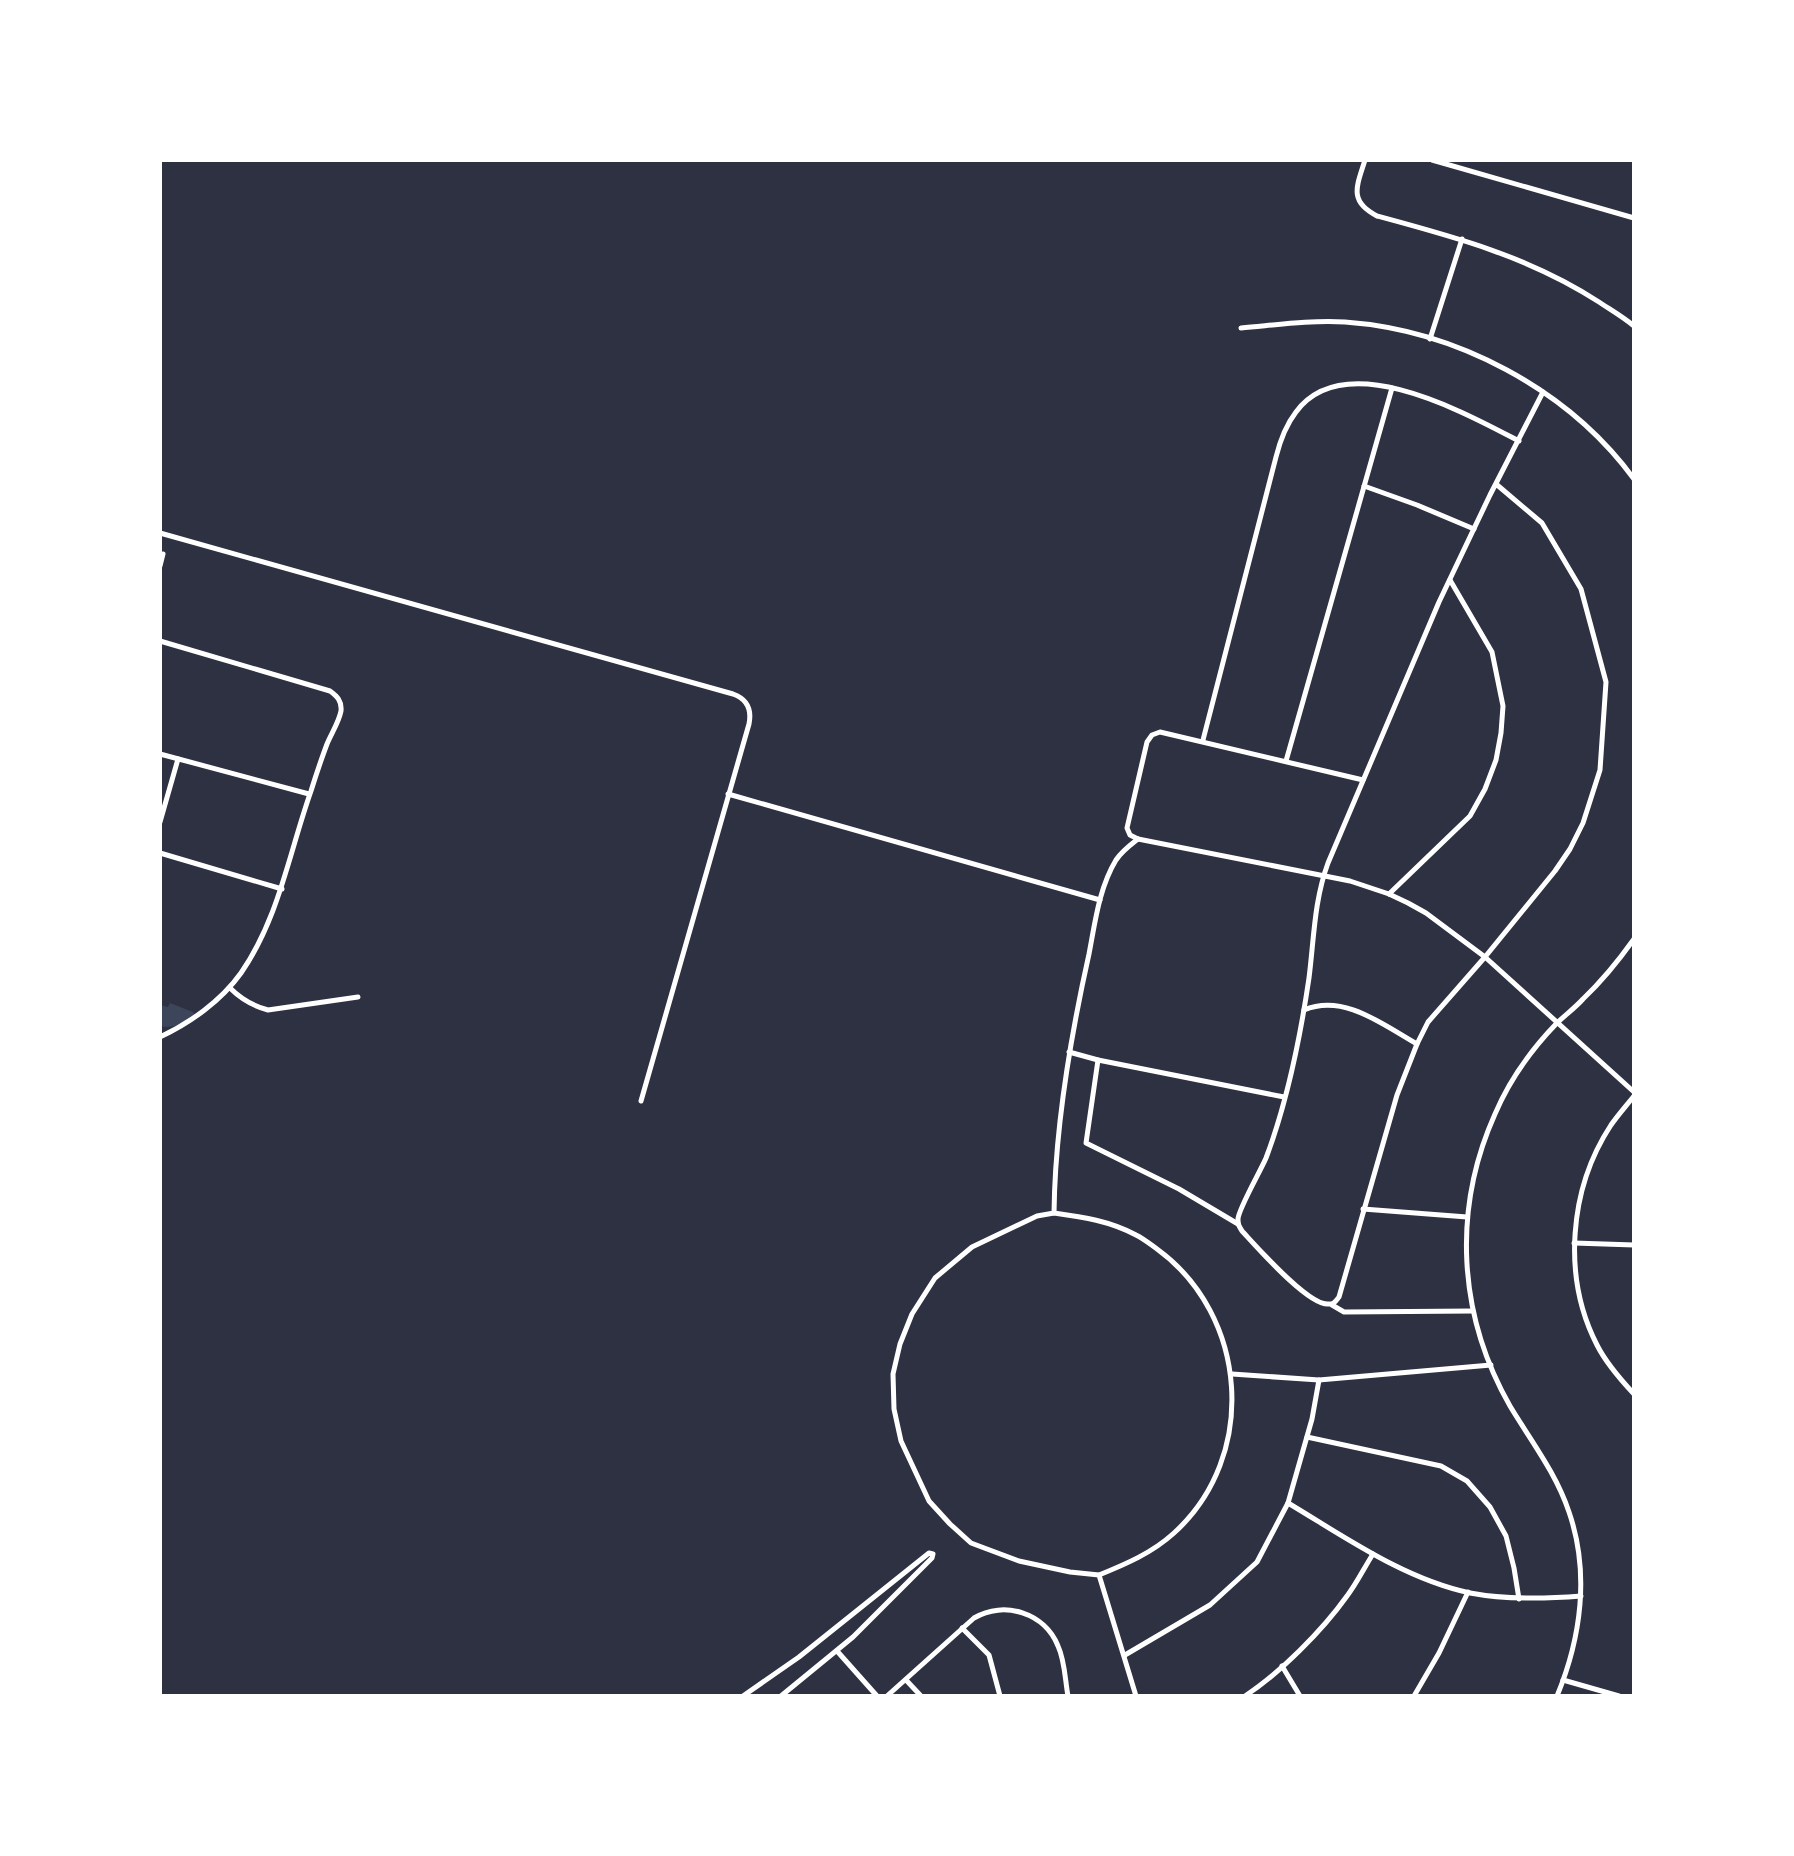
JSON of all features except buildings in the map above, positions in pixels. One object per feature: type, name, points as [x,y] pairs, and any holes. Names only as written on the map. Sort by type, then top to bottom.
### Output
[{"type":"street","points":[[1365,160],[1358,183],[1358,198],[1364,209],[1377,216],[1462,239],[1522,260],[1577,287],[1634,326]]},
{"type":"street","points":[[1432,160],[1634,218]]},
{"type":"street","points":[[1430,339],[1462,239]]},
{"type":"street","points":[[1241,328],[1301,322],[1390,328],[1485,360],[1543,392],[1595,434],[1634,479]]},
{"type":"street","points":[[1203,740],[1276,457],[1297,410],[1311,398],[1338,386],[1357,384],[1392,388],[1446,404],[1519,441]]},
{"type":"street","points":[[1286,761],[1392,388]]},
{"type":"street","points":[[1473,1311],[1344,1312],[1331,1304],[1323,1304],[1296,1287],[1242,1231],[1239,1212],[1263,1164],[1284,1097],[1304,1010],[1315,916],[1323,877],[1450,579],[1543,392]]},
{"type":"street","points":[[1331,1304],[1339,1297],[1349,1267],[1397,1095],[1428,1022],[1555,871],[1583,823],[1600,770],[1606,682],[1581,589],[1542,523],[1496,484]]},
{"type":"street","points":[[1364,486],[1474,529]]},
{"type":"street","points":[[160,533],[624,662],[740,696],[745,701],[750,717],[641,1101]]},
{"type":"street","points":[[160,566],[163,554]]},
{"type":"street","points":[[1389,894],[1470,816],[1496,760],[1503,706],[1492,652],[1450,579]]},
{"type":"street","points":[[160,641],[330,691],[341,702],[341,712],[309,794],[282,889],[264,934],[230,988],[183,1026],[160,1037]]},
{"type":"street","points":[[1363,780],[1203,740],[1156,733],[1149,738],[1127,824],[1130,835],[1138,839],[1350,881],[1389,894],[1426,913],[1485,957],[1634,1094],[1610,1126],[1591,1163],[1579,1202],[1574,1243],[1578,1290],[1585,1320],[1615,1373],[1634,1394]]},
{"type":"street","points":[[160,754],[309,794]]},
{"type":"street","points":[[160,822],[178,759]]},
{"type":"street","points":[[728,794],[1100,900]]},
{"type":"street","points":[[1054,1213],[1054,1177],[1069,1052],[1100,900],[1115,862],[1138,839]]},
{"type":"street","points":[[160,853],[282,889]]},
{"type":"street","points":[[1557,1696],[1576,1639],[1581,1596],[1579,1554],[1570,1513],[1554,1474],[1509,1403],[1491,1365],[1473,1311],[1467,1280],[1467,1217],[1482,1146],[1513,1080],[1533,1050],[1600,982],[1634,939]]},
{"type":"street","points":[[230,988],[249,1003],[268,1010],[358,997]]},
{"type":"street","points":[[1304,1010],[1325,1004],[1344,1006],[1417,1044]]},
{"type":"street","points":[[1069,1052],[1284,1097]]},
{"type":"street","points":[[1098,1060],[1086,1143],[1179,1189],[1239,1224]]},
{"type":"street","points":[[1363,1209],[1467,1217]]},
{"type":"street","points":[[1054,1213],[1097,1219],[1137,1235],[1173,1260],[1201,1293],[1221,1332],[1232,1374],[1229,1432],[1222,1460],[1203,1499],[1175,1532],[1140,1558],[1099,1575],[1019,1561],[971,1543],[929,1501],[901,1441],[894,1409],[893,1374],[900,1344],[912,1314],[935,1278],[972,1247],[1037,1216],[1054,1213]]},
{"type":"street","points":[[1574,1243],[1634,1245]]},
{"type":"street","points":[[1232,1374],[1319,1380],[1491,1365]]},
{"type":"street","points":[[1125,1655],[1210,1605],[1257,1562],[1288,1503],[1319,1380]]},
{"type":"street","points":[[1307,1437],[1441,1466],[1467,1481],[1490,1507],[1506,1536],[1519,1599]]},
{"type":"street","points":[[1288,1503],[1373,1554],[1423,1578],[1468,1592],[1519,1599],[1581,1596]]},
{"type":"street","points":[[743,1696],[799,1657],[932,1553],[932,1558],[837,1651],[781,1696]]},
{"type":"street","points":[[1245,1696],[1317,1633],[1348,1595],[1373,1554]]},
{"type":"street","points":[[1099,1575],[1136,1696]]},
{"type":"street","points":[[1414,1696],[1468,1592]]},
{"type":"street","points":[[887,1696],[980,1614],[1000,1609],[1023,1612],[1050,1631],[1058,1644],[1068,1696]]},
{"type":"street","points":[[962,1628],[989,1655],[1000,1696]]},
{"type":"street","points":[[837,1651],[877,1696]]},
{"type":"street","points":[[1282,1666],[1300,1696]]},
{"type":"street","points":[[906,1680],[921,1696]]},
{"type":"street","points":[[1563,1680],[1619,1696]]},
{"type":"shaded area","points":[[170,1003],[195,1015],[181,1026],[163,1027],[160,1005],[168,1007]]}]
